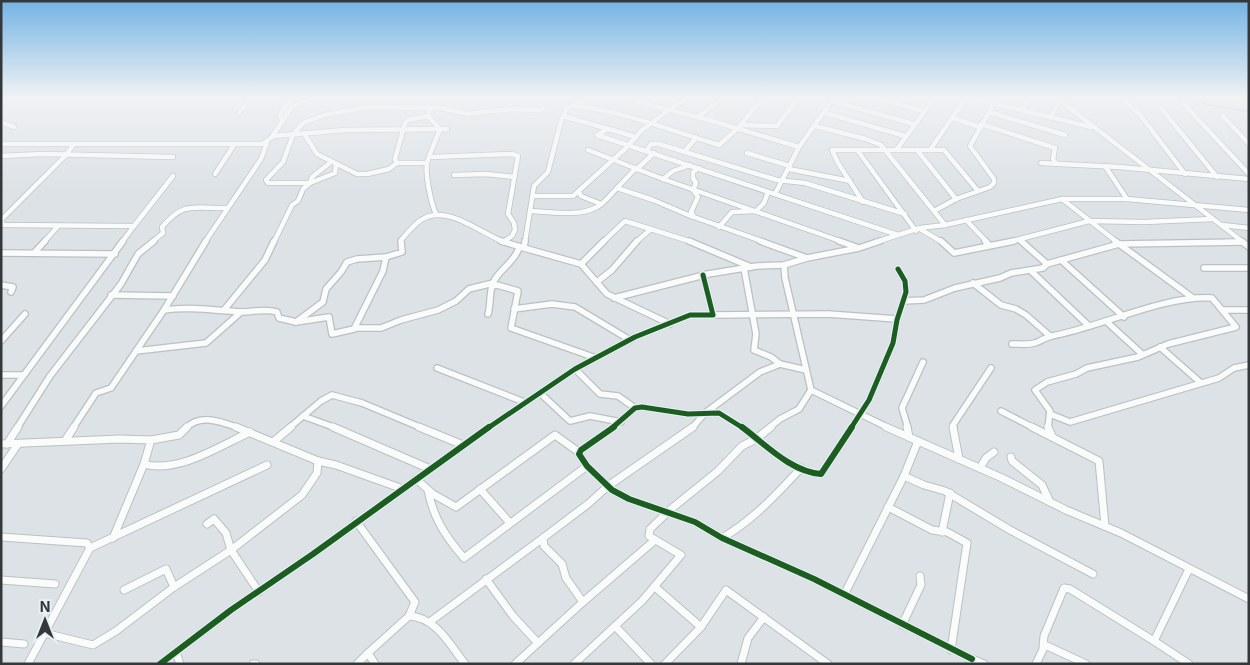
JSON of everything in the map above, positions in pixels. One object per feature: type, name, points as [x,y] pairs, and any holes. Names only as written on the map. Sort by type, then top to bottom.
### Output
[{"type":"street","points":[[65,441],[96,394],[111,388],[164,310],[260,159],[267,142],[278,127]]},
{"type":"street","points":[[300,127],[287,149],[286,158],[266,180],[272,183],[310,183],[333,175],[336,170],[333,163]]},
{"type":"street","points":[[397,162],[395,158],[404,127]]},
{"type":"street","points":[[488,314],[492,305],[492,284],[495,278],[517,257],[522,248],[536,182],[547,175],[560,127]]},
{"type":"street","points":[[604,127],[636,137]]},
{"type":"street","points":[[533,196],[573,196],[613,158],[629,146],[646,127]]},
{"type":"street","points":[[660,127],[719,145],[740,127]]},
{"type":"street","points":[[740,127],[799,148]]},
{"type":"street","points":[[775,194],[799,148],[814,127]]},
{"type":"street","points":[[819,127],[866,138],[881,145],[945,225]]},
{"type":"street","points":[[874,127],[905,136]]},
{"type":"street","points":[[897,149],[912,127]]},
{"type":"street","points":[[930,150],[947,127]]},
{"type":"street","points":[[934,211],[956,199],[990,187],[994,183],[994,179],[970,146],[980,127]]},
{"type":"street","points":[[988,127],[1055,148],[1053,159],[1056,163]]},
{"type":"street","points":[[1039,127],[1065,135]]},
{"type":"street","points":[[1093,127],[1247,245]]},
{"type":"street","points":[[1150,127],[1185,174]]},
{"type":"street","points":[[1176,127],[1217,177]]},
{"type":"street","points":[[1205,127],[1249,174]]},
{"type":"street","points":[[1233,127],[1249,144]]},
{"type":"street","points":[[608,128],[597,135],[898,235]]},
{"type":"street","points":[[273,136],[305,135],[346,130],[402,131],[405,129],[447,129]]},
{"type":"street","points":[[436,214],[431,203],[429,181],[426,173],[427,163],[431,157],[440,129]]},
{"type":"street","points":[[305,135],[317,154],[360,174],[389,169],[397,162],[427,163]]},
{"type":"street","points":[[684,152],[696,138]]},
{"type":"street","points":[[1,144],[234,145],[267,142]]},
{"type":"street","points":[[74,144],[2,219],[2,225],[134,226]]},
{"type":"street","points":[[646,151],[654,144],[781,181],[805,183],[905,214]]},
{"type":"street","points":[[215,174],[234,145]]},
{"type":"street","points":[[588,150],[693,190],[859,248]]},
{"type":"street","points":[[863,202],[838,163],[832,150],[944,150],[978,191]]},
{"type":"street","points":[[917,150],[956,199]]},
{"type":"street","points":[[858,151],[918,230],[941,241],[954,253],[1020,240],[1089,221],[1144,222],[1213,219]]},
{"type":"street","points":[[747,153],[833,180],[850,181]]},
{"type":"street","points":[[1,156],[43,154],[64,156],[173,157]]},
{"type":"street","points":[[431,157],[512,154],[518,156],[508,214],[515,222],[516,229],[512,237],[503,242]]},
{"type":"street","points":[[530,211],[551,212],[597,208],[654,154]]},
{"type":"street","points":[[224,310],[265,260],[289,205],[298,201],[303,189],[310,183],[312,177],[333,163]]},
{"type":"street","points":[[1042,163],[1105,166],[1249,179]]},
{"type":"street","points":[[663,179],[672,171],[690,165]]},
{"type":"street","points":[[1105,166],[1127,199]]},
{"type":"street","points":[[693,190],[696,183],[693,178],[693,172],[699,168]]},
{"type":"street","points":[[454,175],[486,174],[514,177]]},
{"type":"street","points":[[1,406],[173,176]]},
{"type":"street","points":[[617,188],[807,258]]},
{"type":"street","points":[[693,190],[698,198],[691,212],[694,217]]},
{"type":"street","points":[[578,192],[582,196],[601,204]]},
{"type":"street","points":[[719,226],[732,212],[756,211],[764,203],[768,192]]},
{"type":"street","points":[[1062,199],[1119,244],[1133,252],[1165,279],[1193,298]]},
{"type":"street","points":[[614,298],[744,268],[784,265],[807,258],[859,248],[918,230],[1062,199],[1127,199],[1249,210]]},
{"type":"street","points":[[4,444],[50,376],[121,284],[131,268],[133,260],[142,248],[157,240],[163,233],[162,227],[175,212],[192,206],[207,209],[228,208]]},
{"type":"street","points":[[296,322],[323,302],[324,294],[330,283],[346,268],[347,262],[402,252],[401,240],[421,220],[436,214],[468,222],[477,230],[532,253],[553,256],[568,263],[581,264],[608,294],[670,324]]},
{"type":"street","points":[[966,220],[989,245]]},
{"type":"street","points":[[581,264],[624,221],[740,260],[751,267]]},
{"type":"street","points":[[1222,225],[1249,228]]},
{"type":"street","points":[[34,253],[58,226]]},
{"type":"street","points":[[597,282],[614,270],[638,240],[651,229]]},
{"type":"street","points":[[1020,240],[1047,264]]},
{"type":"street","points":[[903,301],[924,300],[954,288],[1000,278],[1012,273],[1043,268],[1047,264],[1119,244],[1247,245]]},
{"type":"street","points":[[1,253],[115,254]]},
{"type":"street","points":[[355,328],[383,271],[386,256]]},
{"type":"street","points":[[1061,260],[1124,317]]},
{"type":"street","points":[[574,664],[655,586],[681,555],[649,536],[650,529],[667,512],[718,472],[742,446],[756,439],[780,419],[799,409],[811,390],[784,265]]},
{"type":"street","points":[[744,268],[754,316],[756,334],[754,350],[771,357],[780,364],[806,370]]},
{"type":"street","points":[[1204,268],[1249,268]]},
{"type":"street","points":[[575,369],[600,394],[618,396],[635,408],[652,408],[695,414],[717,412],[723,414],[744,427],[756,439],[801,468],[816,475],[821,474],[869,400],[872,387],[894,344],[897,319],[908,291],[907,285],[898,269]]},
{"type":"street","points":[[1031,271],[1089,326]]},
{"type":"street","points":[[703,276],[713,316]]},
{"type":"street","points":[[974,283],[986,295],[1001,305],[1016,309],[1026,315],[1050,336]]},
{"type":"street","points":[[1,284],[13,287],[11,292]]},
{"type":"street","points":[[164,310],[199,307],[241,312],[272,309],[277,312],[278,318],[296,322],[329,317],[332,334],[355,328],[380,328],[438,310],[456,301],[469,290],[480,285],[492,284],[518,291],[511,319],[511,328],[596,358]]},
{"type":"street","points":[[111,295],[173,296]]},
{"type":"street","points":[[1012,344],[1033,344],[1050,336],[1067,334],[1089,326],[1193,298],[1210,297],[1236,327],[1087,368],[1076,374],[1047,382],[1036,388],[1036,394],[1048,406],[1050,414],[1048,430],[1052,436]]},
{"type":"street","points":[[514,309],[536,305],[566,304],[575,307],[630,340]]},
{"type":"street","points":[[1223,310],[1249,310]]},
{"type":"street","points":[[136,351],[206,343],[241,312]]},
{"type":"street","points":[[160,664],[231,610],[259,592],[524,402],[575,369],[630,340],[690,315],[754,316],[836,313],[897,319]]},
{"type":"street","points":[[1,341],[25,314]]},
{"type":"street","points":[[1107,322],[1142,354]]},
{"type":"street","points":[[1160,347],[1201,383]]},
{"type":"street","points":[[909,437],[906,417],[902,408],[923,362]]},
{"type":"street","points":[[431,621],[588,504],[608,486],[697,424],[705,413],[760,372],[780,364]]},
{"type":"street","points":[[1050,414],[1070,422],[1219,378],[1239,366],[1249,365]]},
{"type":"street","points":[[437,368],[524,402]]},
{"type":"street","points":[[959,459],[953,425],[991,368]]},
{"type":"street","points":[[1,375],[23,375]]},
{"type":"street","points":[[811,390],[909,437],[1105,526],[1249,598]]},
{"type":"street","points":[[540,393],[570,420],[590,416],[621,422]]},
{"type":"street","points":[[273,442],[321,401],[332,395],[344,397],[464,445]]},
{"type":"street","points":[[580,453],[621,422],[635,408]]},
{"type":"street","points":[[1001,411],[1099,461],[1105,526]]},
{"type":"street","points":[[303,416],[339,429],[430,469]]},
{"type":"street","points":[[4,444],[164,439],[179,435],[192,422],[215,419],[318,461],[403,489]]},
{"type":"street","points":[[144,464],[154,467],[177,465],[250,432]]},
{"type":"street","points":[[416,479],[428,490],[456,507],[554,435],[562,438],[565,443],[580,453],[587,466],[608,486],[629,499],[695,522],[722,538],[844,595],[971,662],[984,664]]},
{"type":"street","points":[[113,538],[144,464],[151,440]]},
{"type":"street","points":[[844,595],[904,476],[918,441]]},
{"type":"street","points":[[1,469],[18,444]]},
{"type":"street","points":[[980,468],[986,458],[994,452]]},
{"type":"street","points":[[1011,457],[1012,460],[1042,485],[1050,502]]},
{"type":"street","points":[[44,633],[93,645],[116,631],[174,587],[231,550],[302,495],[317,473],[318,461]]},
{"type":"street","points":[[28,664],[90,548],[267,465]]},
{"type":"street","points":[[428,490],[430,509],[450,543],[464,558],[587,466]]},
{"type":"street","points":[[722,538],[734,531],[766,505],[801,468]]},
{"type":"street","points":[[904,476],[950,493],[1010,530],[1093,574]]},
{"type":"street","points":[[480,489],[510,523]]},
{"type":"street","points":[[942,532],[950,493]]},
{"type":"street","points":[[888,507],[932,530],[942,532],[967,543],[951,650]]},
{"type":"street","points":[[206,524],[214,519],[227,536],[231,543],[231,550],[259,592]]},
{"type":"street","points":[[356,521],[415,602],[409,616],[357,664]]},
{"type":"street","points":[[1,538],[87,543],[90,548]]},
{"type":"street","points":[[543,538],[544,546],[562,564],[566,578],[583,602]]},
{"type":"street","points":[[515,664],[655,540]]},
{"type":"street","points":[[1154,641],[1189,568]]},
{"type":"street","points":[[124,590],[166,569],[174,587]]},
{"type":"street","points":[[902,625],[919,592],[921,585],[920,576]]},
{"type":"street","points":[[486,579],[513,616],[538,643]]},
{"type":"street","points":[[1,580],[55,584]]},
{"type":"street","points":[[655,586],[700,627]]},
{"type":"street","points":[[1036,664],[1043,646],[1044,636],[1064,588],[1070,589],[1189,664]]},
{"type":"street","points":[[665,664],[700,627],[726,590],[828,664]]},
{"type":"street","points":[[409,616],[422,616],[431,621],[465,664]]},
{"type":"street","points":[[741,664],[748,638],[764,617]]},
{"type":"street","points":[[615,626],[652,664]]},
{"type":"street","points":[[1,642],[24,644]]},
{"type":"street","points":[[1043,646],[1048,645],[1086,664]]},
{"type":"street","points":[[176,652],[180,664]]},
{"type":"street","points":[[368,653],[375,664]]},
{"type":"cycle path","points":[[898,269],[903,275],[906,292],[898,316],[892,346],[873,386],[869,400],[821,474],[811,473],[799,468],[732,420],[715,412],[688,414],[642,407],[635,408],[621,422],[581,450],[579,454],[587,466],[612,490],[629,499],[695,522],[722,538],[814,579],[972,659]]},
{"type":"cycle path","points":[[160,664],[231,610],[313,554],[489,427],[575,369],[635,337],[690,315],[713,315],[703,275]]}]
